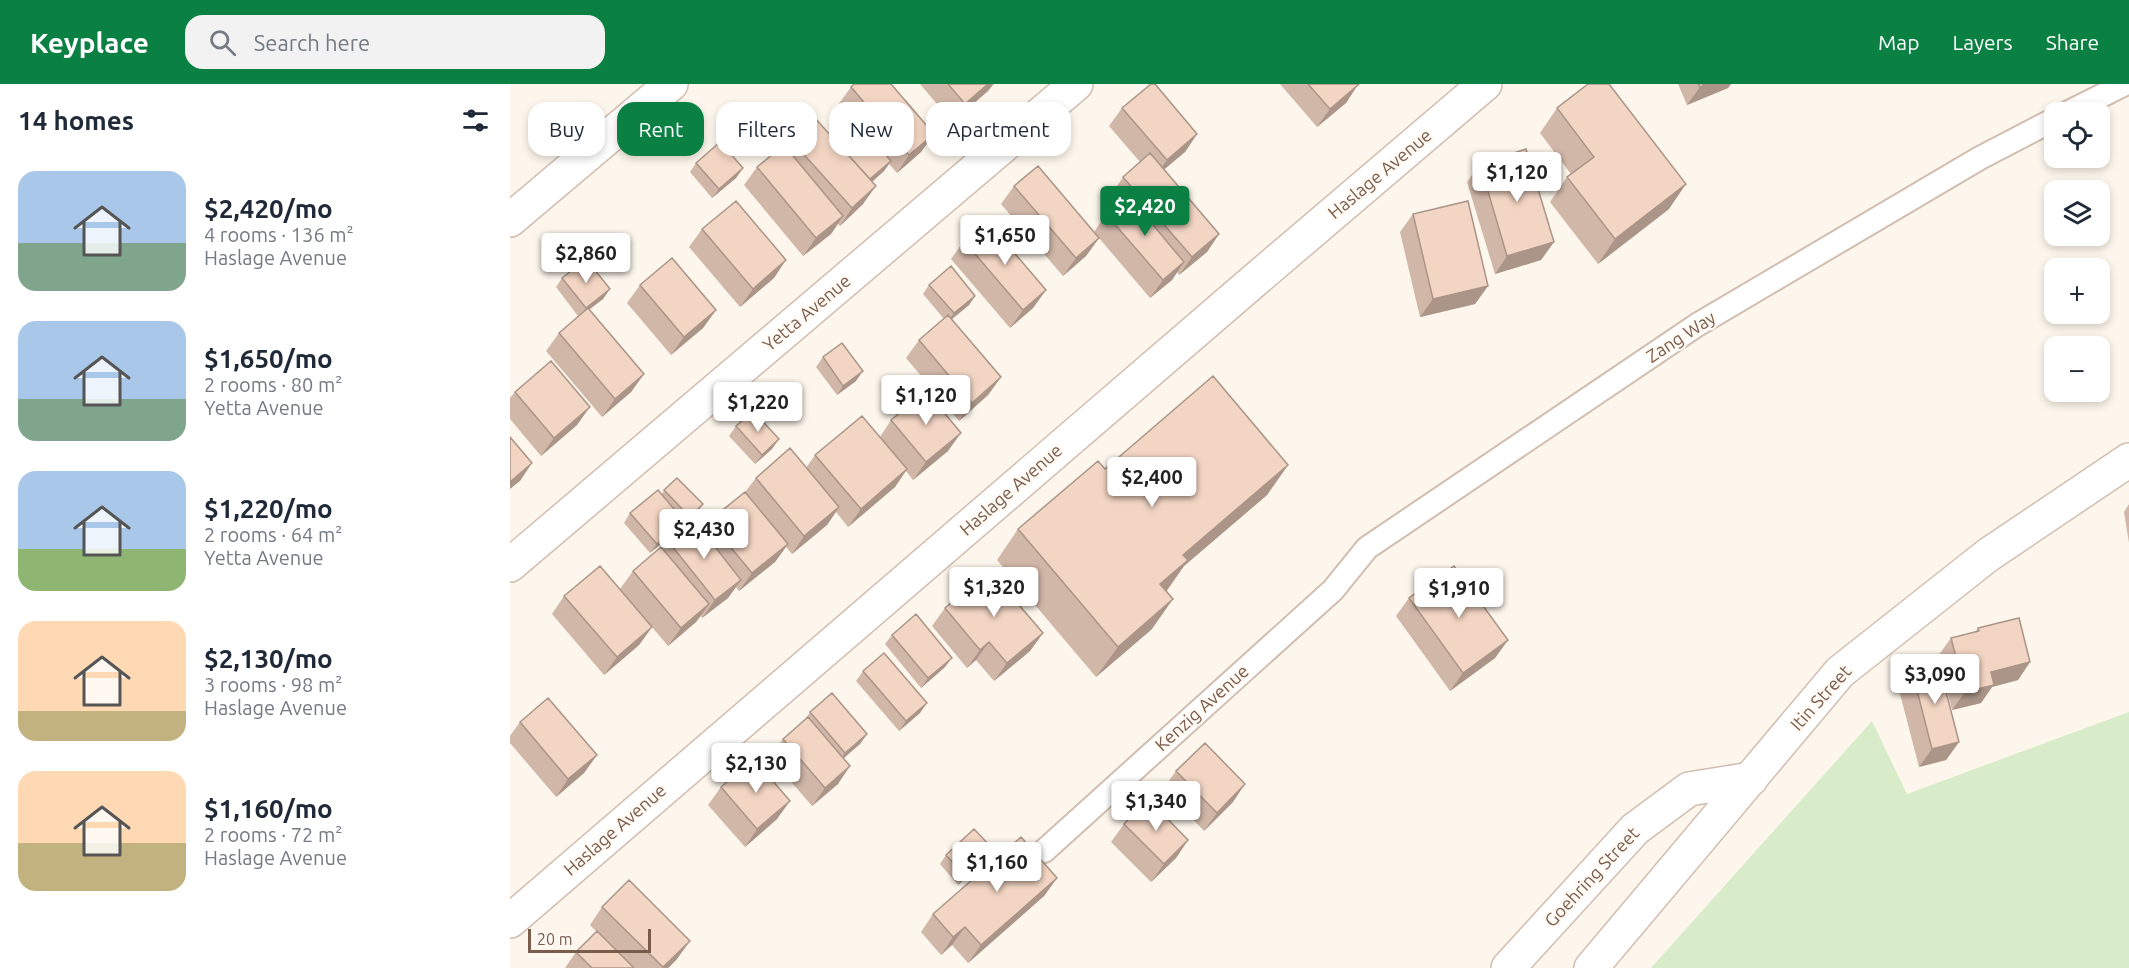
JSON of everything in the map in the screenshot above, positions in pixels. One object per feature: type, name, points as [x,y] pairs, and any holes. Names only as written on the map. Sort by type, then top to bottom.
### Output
[{"type":"street","points":[[510,220],[671,84]]},
{"type":"street","name":"Yetta Avenue","points":[[510,565],[1076,84]]},
{"type":"street","name":"Haslage Avenue","points":[[510,921],[1485,84]]},
{"type":"street","name":"Itin Street","points":[[1591,968],[1840,672],[1988,555],[2129,460]]},
{"type":"street","name":"Goehring Street","points":[[1508,968],[1635,829],[1689,789],[1751,779]]},
{"type":"lane","points":[[2089,102],[2125,84]]},
{"type":"lane","name":"Zang Way","points":[[1333,590],[1367,548],[1697,326],[1980,158],[2044,126]]},
{"type":"lane","name":"Kenzig Avenue","points":[[1044,851],[1333,590]]},
{"type":"green space","points":[[2129,712],[2129,968],[1651,968],[1872,721],[1907,794]]},
{"type":"building","points":[[854,84],[891,84],[906,102],[864,102],[851,87]]},
{"type":"building","points":[[948,84],[988,84],[967,102],[963,102]]},
{"type":"building","points":[[1151,84],[1155,84],[1197,134],[1167,160],[1122,108]]},
{"type":"building","points":[[1308,84],[1358,84],[1358,85],[1330,109]]},
{"type":"building","points":[[1588,84],[1609,84],[1686,184],[1615,239],[1567,177],[1594,157],[1557,108]]},
{"type":"building","points":[[914,111],[926,125],[926,141],[914,151]]},
{"type":"building","points":[[817,120],[829,134],[829,156],[849,156],[876,186],[852,208],[805,156],[817,156]]},
{"type":"building","points":[[716,146],[716,156],[732,156],[743,168],[719,189],[696,163]]},
{"type":"building","points":[[1526,149],[1554,242],[1507,256],[1480,164]]},
{"type":"building","points":[[1150,153],[1219,234],[1192,257],[1123,177]]},
{"type":"building","points":[[770,156],[793,156],[843,216],[816,238],[757,167]]},
{"type":"building","points":[[849,156],[887,156],[891,161],[870,179]]},
{"type":"building","points":[[1038,166],[1099,238],[1076,258],[1014,186]]},
{"type":"building","points":[[1128,195],[1184,262],[1163,280],[1106,214]]},
{"type":"building","points":[[736,201],[786,260],[753,289],[702,229]]},
{"type":"building","points":[[1468,201],[1488,286],[1433,299],[1413,214]]},
{"type":"building","points":[[987,221],[1046,290],[1023,310],[964,241]]},
{"type":"building","points":[[672,258],[716,310],[684,337],[640,285]]},
{"type":"building","points":[[586,259],[610,289],[586,308],[562,278]]},
{"type":"building","points":[[951,266],[975,296],[954,313],[929,285]]},
{"type":"building","points":[[588,308],[644,374],[615,399],[559,333]]},
{"type":"building","points":[[948,315],[1001,377],[972,403],[919,340]]},
{"type":"building","points":[[842,343],[863,371],[843,386],[823,357]]},
{"type":"building","points":[[551,361],[590,407],[554,438],[515,392]]},
{"type":"building","points":[[1213,376],[1288,465],[1183,555],[1188,560],[1160,584],[1173,599],[1118,647],[1018,529],[1098,461],[1105,469]]},
{"type":"building","points":[[926,391],[961,433],[926,462],[891,420]]},
{"type":"building","points":[[753,411],[779,439],[762,455],[736,426]]},
{"type":"building","points":[[862,416],[907,469],[861,509],[815,455]]},
{"type":"building","points":[[510,437],[532,463],[510,482]]},
{"type":"building","points":[[790,448],[839,507],[804,536],[756,478]]},
{"type":"building","points":[[677,478],[703,504],[690,517],[664,490]]},
{"type":"building","points":[[658,490],[684,521],[657,544],[630,513]]},
{"type":"building","points":[[745,492],[788,544],[752,573],[709,521]]},
{"type":"building","points":[[694,520],[741,580],[715,600],[668,541]]},
{"type":"building","points":[[661,547],[709,604],[681,628],[633,571]]},
{"type":"building","points":[[600,566],[652,627],[617,657],[564,596]]},
{"type":"building","points":[[1454,566],[1508,640],[1463,673],[1409,598]]},
{"type":"building","points":[[989,570],[1043,633],[1007,663],[989,642],[980,650],[945,608]]},
{"type":"building","points":[[916,614],[952,658],[928,678],[892,635]]},
{"type":"building","points":[[2019,618],[2030,662],[1991,672],[1994,685],[1965,692],[1951,638],[1979,631],[1978,628]]},
{"type":"building","points":[[884,653],[927,703],[906,721],[863,671]]},
{"type":"building","points":[[1938,661],[1959,742],[1932,749],[1911,667]]},
{"type":"building","points":[[832,693],[867,734],[845,753],[810,712]]},
{"type":"building","points":[[548,698],[597,755],[568,779],[520,722]]},
{"type":"building","points":[[808,717],[850,766],[825,788],[783,739]]},
{"type":"building","points":[[1205,743],[1245,784],[1217,813],[1176,771]]},
{"type":"building","points":[[754,759],[790,801],[757,829],[721,787]]},
{"type":"building","points":[[1148,799],[1188,840],[1164,864],[1124,824]]},
{"type":"building","points":[[974,829],[993,849],[964,875],[946,855]]},
{"type":"building","points":[[1021,837],[1057,878],[981,945],[965,927],[953,937],[933,914]]},
{"type":"building","points":[[629,880],[690,941],[663,967],[602,907]]},
{"type":"building","points":[[597,931],[634,968],[592,968],[576,952]]}]
